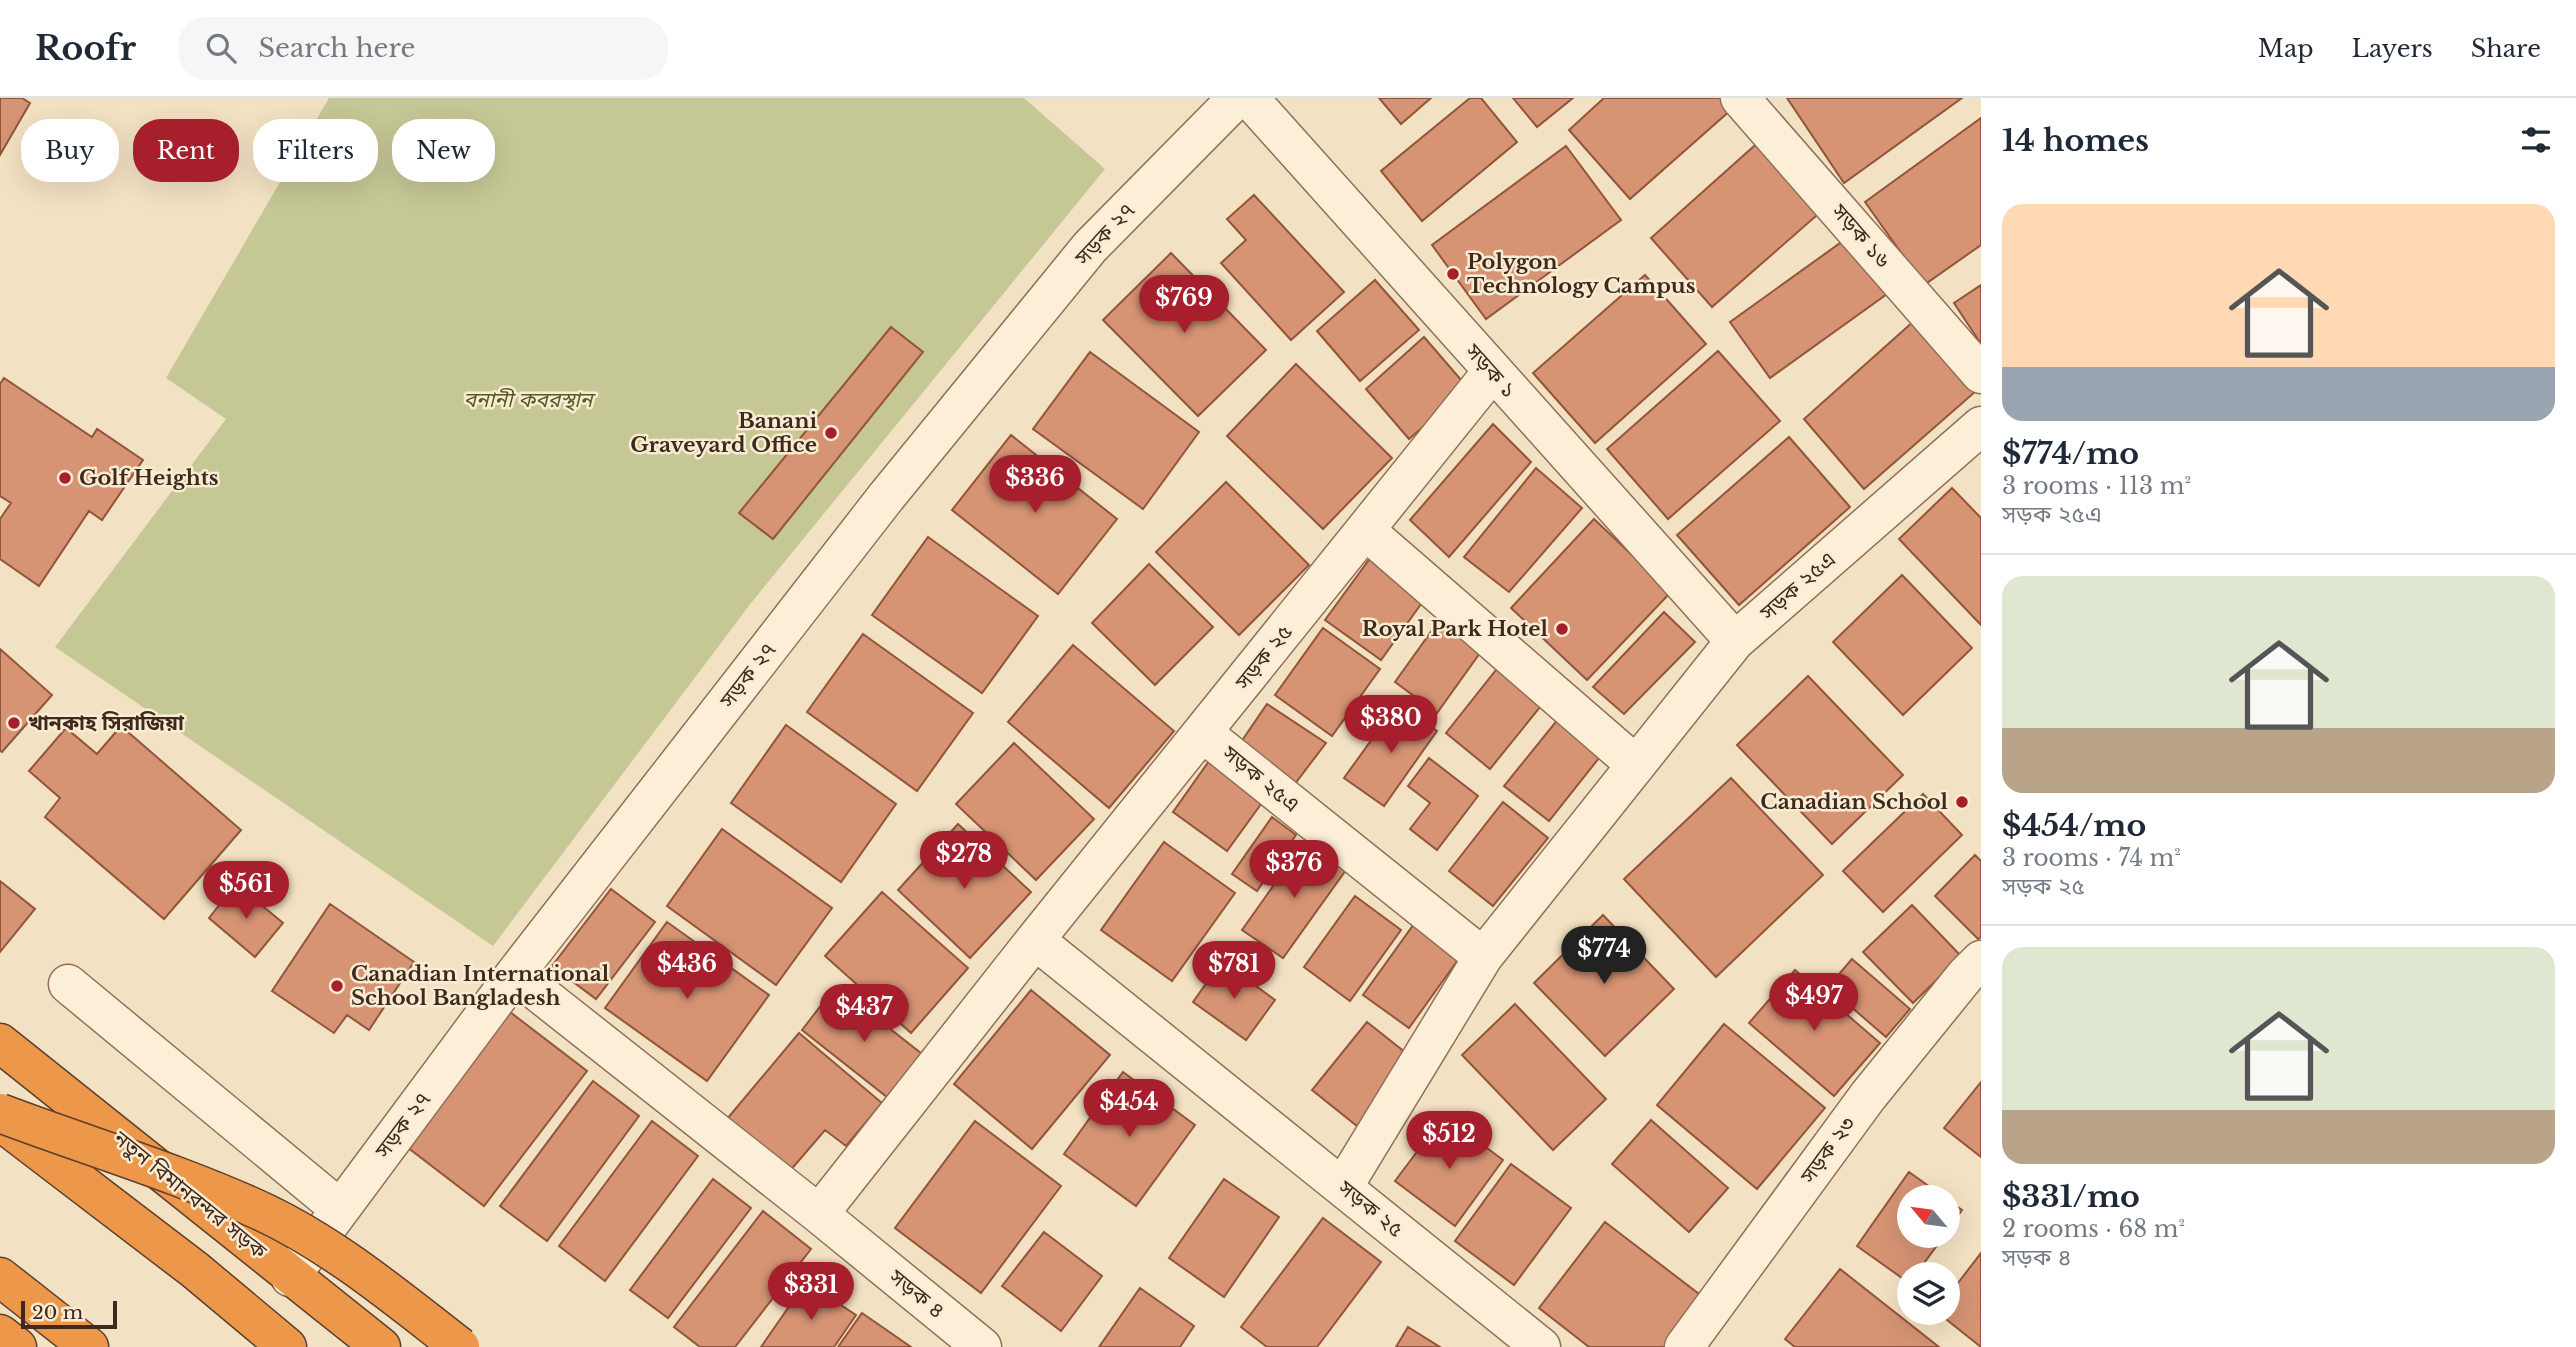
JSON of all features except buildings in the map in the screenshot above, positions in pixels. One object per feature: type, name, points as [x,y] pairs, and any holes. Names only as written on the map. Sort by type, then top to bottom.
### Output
[{"type":"highway","name":"নতুন বিমানবন্দর সড়ক","points":[[0,1043],[381,1347]]},
{"type":"highway","points":[[0,1113],[202,1186],[266,1213],[329,1250],[460,1347]]},
{"type":"highway","points":[[0,1121],[195,1270],[287,1347]]},
{"type":"highway","points":[[0,1277],[89,1347]]},
{"type":"highway","points":[[256,1321],[290,1277]]},
{"type":"highway","points":[[0,1334],[17,1347]]},
{"type":"street","name":"সড়ক ২৭","points":[[290,1277],[515,974],[886,496],[1090,247],[1237,98]]},
{"type":"street","name":"সড়ক ১","points":[[1249,98],[1735,641]]},
{"type":"street","name":"সড়ক ১৬","points":[[1740,98],[1981,374]]},
{"type":"street","name":"সড়ক ২৫","points":[[819,1214],[1035,940],[1492,372]]},
{"type":"street","name":"সড়ক ২৫এ","points":[[1343,1186],[1483,957],[1634,764],[1735,641],[1981,425]]},
{"type":"street","points":[[1365,530],[1634,764]]},
{"type":"street","name":"সড়ক ২৫এ","points":[[1203,733],[1483,957]]},
{"type":"street","name":"সড়ক ২৫","points":[[1035,940],[1542,1347]]},
{"type":"street","name":"সড়ক ৪","points":[[515,974],[819,1214],[982,1347]]},
{"type":"street","name":"সড়ক ২৩","points":[[1684,1347],[1868,1096],[1976,974]]},
{"type":"street","points":[[68,984],[340,1209]]},
{"type":"green space","name":"বনানী কবরস্থান","points":[[329,98],[1024,98],[1105,169],[751,603],[493,946],[55,647],[226,419],[166,378],[280,182],[378,182],[378,119],[317,119]]},
{"type":"place","name":"Polygon Technology Campus","points":[[1453,274]]},
{"type":"place","name":"Banani Graveyard Office","points":[[831,433]]},
{"type":"place","name":"Golf Heights","points":[[65,478]]},
{"type":"place","name":"Royal Park Hotel","points":[[1562,629]]},
{"type":"place","name":"খানকাহ সিরাজিয়া","points":[[14,723]]},
{"type":"place","name":"Canadian School","points":[[1962,802]]},
{"type":"place","name":"Canadian International School Bangladesh","points":[[337,986]]}]
